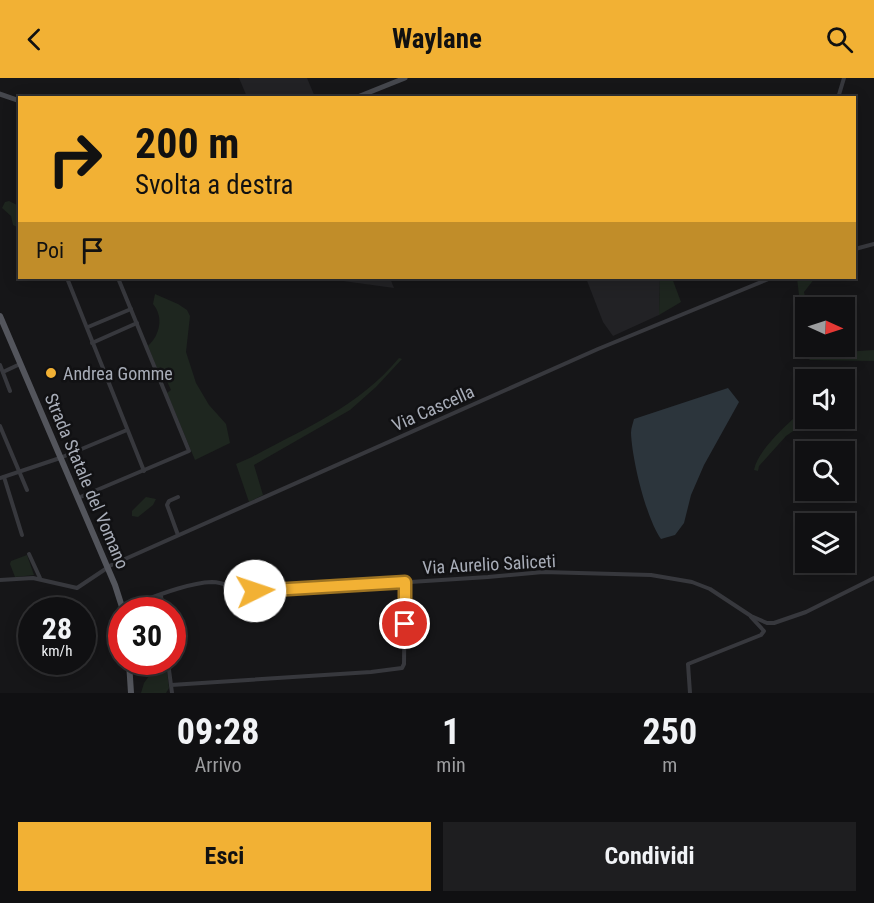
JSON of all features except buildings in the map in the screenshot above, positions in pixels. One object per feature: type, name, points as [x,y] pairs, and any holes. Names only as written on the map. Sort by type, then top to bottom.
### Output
[{"type":"main road","name":"Strada Statale del Vomano","points":[[0,316],[118,597]]},
{"type":"main road","points":[[130,675],[131,693]]},
{"type":"street","points":[[360,96],[405,78]]},
{"type":"street","points":[[839,96],[844,78]]},
{"type":"street","points":[[0,94],[18,100]]},
{"type":"street","points":[[856,249],[874,244]]},
{"type":"street","points":[[67,279],[144,471]]},
{"type":"street","points":[[77,499],[189,452],[118,279]]},
{"type":"street","name":"Via Cascella","points":[[0,580],[40,579],[77,588],[107,568],[178,535],[598,349],[769,279]]},
{"type":"street","points":[[87,327],[131,309]]},
{"type":"street","points":[[93,343],[137,323]]},
{"type":"street","points":[[3,372],[20,364]]},
{"type":"street","points":[[0,365],[10,391]]},
{"type":"street","points":[[0,426],[27,490]]},
{"type":"street","points":[[22,535],[2,478],[60,458],[128,430]]},
{"type":"street","points":[[178,497],[169,501],[167,505],[178,535]]},
{"type":"street","points":[[29,554],[40,579]]},
{"type":"street","name":"Via Aurelio Saliceti","points":[[157,597],[182,588],[212,582],[250,592],[543,572],[651,575],[692,582],[710,589],[747,612]]},
{"type":"street","points":[[747,612],[757,619],[774,623],[806,612],[874,578]]},
{"type":"street","points":[[171,685],[359,673],[402,668],[404,664],[405,582]]},
{"type":"street","points":[[690,693],[688,664],[761,635],[765,631],[747,612]]},
{"type":"street","points":[[170,675],[172,693]]},
{"type":"shaded area","points":[[239,78],[307,78],[315,96],[247,96]]},
{"type":"shaded area","points":[[9,201],[18,206],[18,228],[13,225],[11,216],[2,208],[5,202]]},
{"type":"shaded area","points":[[342,279],[390,279],[394,288]]},
{"type":"shaded area","points":[[586,279],[660,279],[659,315],[613,336],[603,322]]},
{"type":"shaded area","points":[[660,279],[672,279],[681,302],[659,315]]},
{"type":"shaded area","points":[[797,279],[814,279],[804,292],[805,297],[799,297]]},
{"type":"shaded area","points":[[155,294],[187,310],[190,316],[186,352],[196,383],[209,405],[226,424],[230,443],[195,460],[167,393],[171,390],[166,379],[162,381],[148,346],[159,326],[159,314],[153,304]]},
{"type":"shaded area","points":[[874,350],[874,361],[810,360],[807,357],[855,357],[855,351]]},
{"type":"shaded area","points":[[399,358],[402,359],[350,410],[254,465],[263,495],[249,502],[236,464],[331,415],[366,390]]},
{"type":"shaded area","points":[[728,388],[739,402],[704,465],[691,495],[684,523],[675,535],[661,539],[650,517],[637,472],[631,433],[634,419]]},
{"type":"shaded area","points":[[795,417],[796,429],[786,436],[759,466],[758,471],[754,470],[762,453]]},
{"type":"shaded area","points":[[146,497],[156,499],[153,505],[138,517],[132,516],[132,511]]},
{"type":"shaded area","points":[[27,555],[34,575],[15,577],[11,561]]},
{"type":"shaded area","points":[[150,675],[168,675],[169,688],[166,693],[141,693]]},
{"type":"place","name":"Andrea Gomme","points":[[51,373]]},
{"type":"route","points":[[255,591],[405,582],[405,624]]}]
